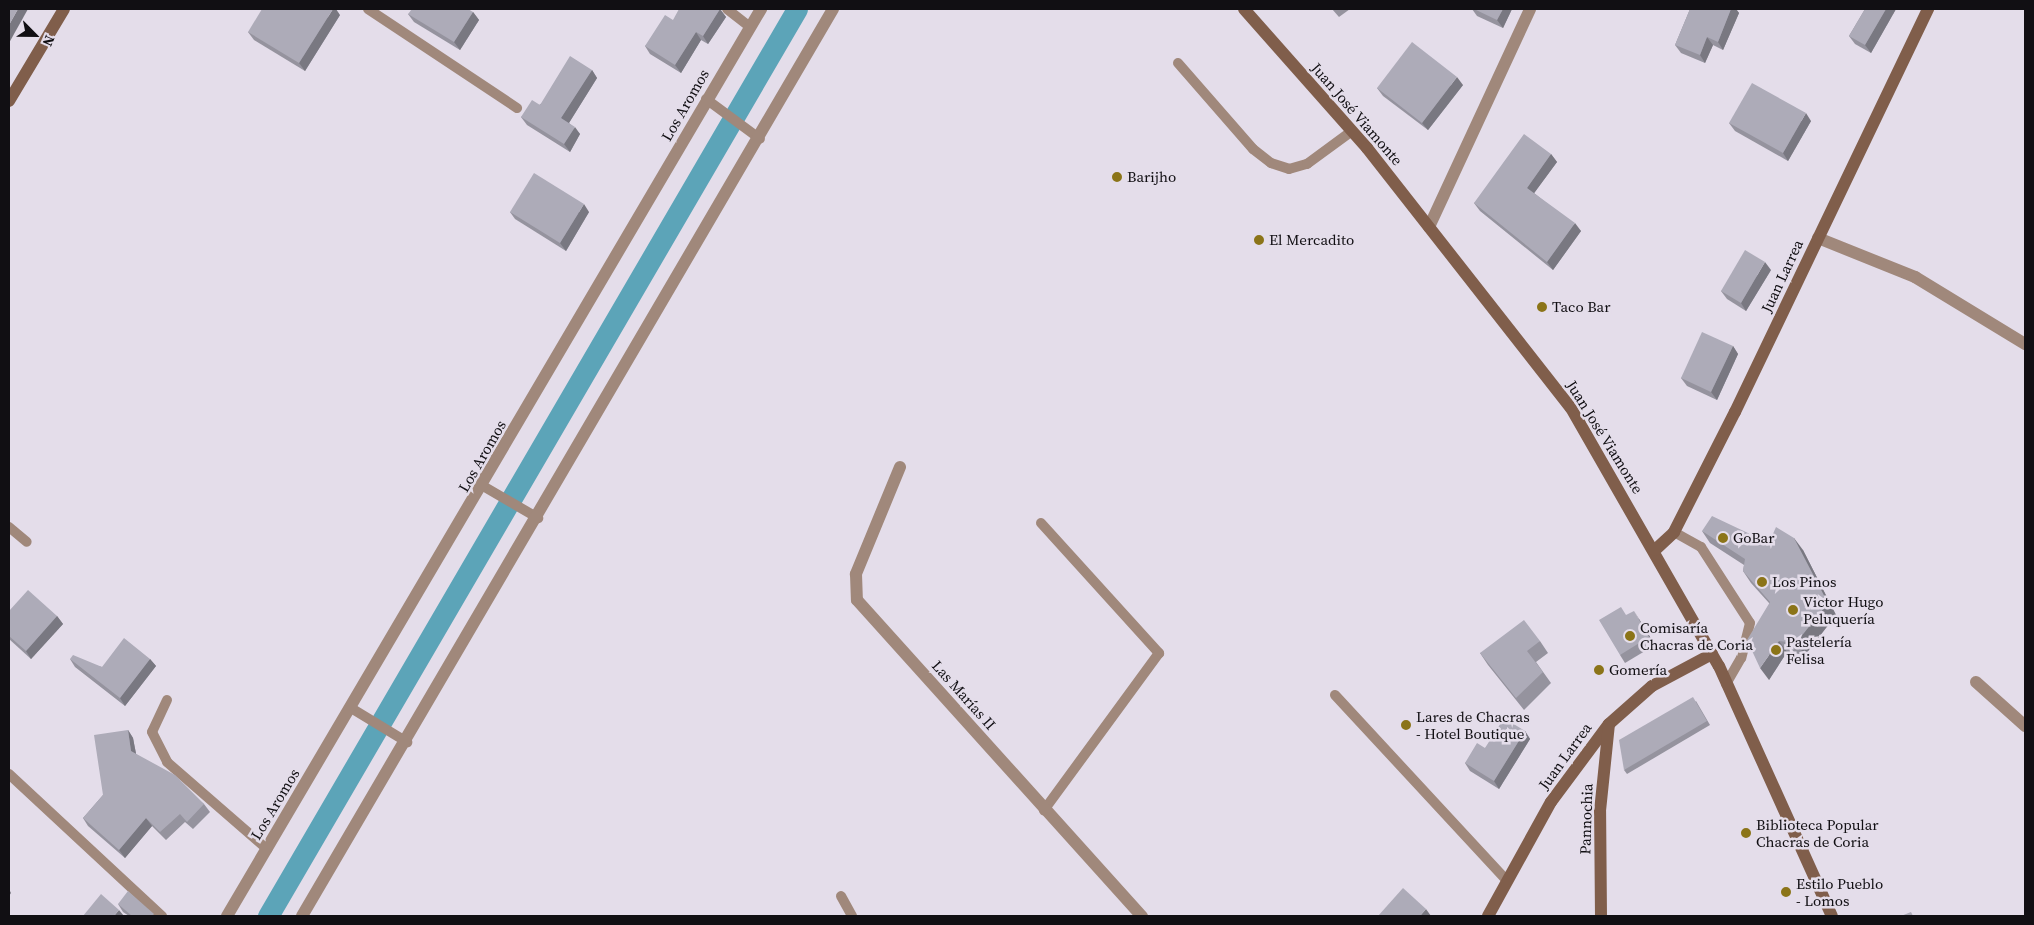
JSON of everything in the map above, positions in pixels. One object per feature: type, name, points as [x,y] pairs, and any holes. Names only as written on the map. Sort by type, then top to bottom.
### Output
[{"type":"main road","points":[[9,101],[64,9]]},
{"type":"main road","name":"Juan José Viamonte","points":[[1244,9],[1352,131],[1571,408],[1655,550],[1712,654],[1832,916]]},
{"type":"main road","name":"Juan Larrea","points":[[1655,550],[1674,532],[1928,9]]},
{"type":"main road","name":"Juan Larrea","points":[[1488,916],[1551,802],[1609,724],[1652,686],[1712,654]]},
{"type":"main road","name":"Pannochia","points":[[1601,916],[1600,811],[1609,724]]},
{"type":"street","name":"Los Aromos","points":[[226,916],[268,849],[483,486],[706,99],[761,9]]},
{"type":"street","points":[[302,916],[407,742],[760,139],[833,9]]},
{"type":"street","points":[[1429,227],[1530,9]]},
{"type":"street","points":[[1818,238],[1914,277],[2025,344]]},
{"type":"street","name":"Las Marías II","points":[[900,467],[856,574],[857,600],[1044,810],[1142,916]]},
{"type":"street","points":[[1976,682],[2025,726]]},
{"type":"lane","points":[[368,9],[517,108]]},
{"type":"lane","points":[[726,9],[750,26]]},
{"type":"lane","points":[[1178,64],[1253,148],[1271,163],[1290,169],[1307,164],[1352,131]]},
{"type":"lane","points":[[706,99],[760,139]]},
{"type":"lane","points":[[483,486],[538,518]]},
{"type":"lane","points":[[1041,523],[1159,653],[1044,810]]},
{"type":"lane","points":[[9,527],[27,542]]},
{"type":"lane","points":[[1674,532],[1701,547],[1750,623],[1741,658],[1726,684]]},
{"type":"lane","points":[[1335,695],[1507,881]]},
{"type":"lane","points":[[167,700],[152,732],[167,762],[268,849]]},
{"type":"lane","points":[[351,708],[407,742]]},
{"type":"lane","points":[[9,774],[162,916]]},
{"type":"lane","points":[[841,896],[852,916]]},
{"type":"building","points":[[9,9],[18,9],[9,25]]},
{"type":"building","points":[[262,9],[333,9],[299,63],[248,32]]},
{"type":"building","points":[[412,9],[468,9],[473,12],[454,42],[408,14]]},
{"type":"building","points":[[679,9],[720,9],[703,36],[696,32],[675,65],[645,46],[665,15],[673,20]]},
{"type":"building","points":[[1474,9],[1503,9],[1497,20]]},
{"type":"building","points":[[1690,9],[1731,9],[1718,42],[1707,37],[1700,55],[1675,45]]},
{"type":"building","points":[[1865,9],[1886,9],[1865,45],[1849,36]]},
{"type":"building","points":[[1412,42],[1457,77],[1422,123],[1377,88]]},
{"type":"building","points":[[570,56],[592,70],[561,118],[575,127],[564,144],[521,117],[532,100],[540,105]]},
{"type":"building","points":[[1752,83],[1806,113],[1783,153],[1729,123]]},
{"type":"building","points":[[1524,134],[1551,154],[1527,188],[1575,223],[1547,262],[1474,203]]},
{"type":"building","points":[[534,173],[584,204],[560,243],[510,212]]},
{"type":"building","points":[[1745,250],[1765,262],[1741,303],[1721,291]]},
{"type":"building","points":[[1702,332],[1733,346],[1711,392],[1681,378]]},
{"type":"building","points":[[1712,516],[1769,543],[1776,527],[1794,538],[1828,603],[1796,643],[1779,641],[1760,668],[1747,640],[1770,602],[1743,571],[1745,559],[1702,531]]},
{"type":"building","points":[[28,590],[57,616],[26,651],[9,636],[9,611]]},
{"type":"building","name":"Comisaría Chacras de Coria","points":[[1621,607],[1626,615],[1634,611],[1649,637],[1620,655],[1599,620]]},
{"type":"building","points":[[1524,620],[1540,641],[1527,651],[1543,672],[1516,698],[1480,653]]},
{"type":"building","points":[[124,638],[150,659],[120,698],[70,659],[73,655],[102,667]]},
{"type":"building","points":[[1693,697],[1707,721],[1624,770],[1619,740]]},
{"type":"building","points":[[1504,718],[1525,731],[1494,781],[1465,763],[1477,743],[1485,748]]},
{"type":"building","points":[[128,730],[131,751],[175,775],[204,804],[187,822],[180,814],[160,832],[146,818],[119,850],[83,818],[103,795],[94,735]]},
{"type":"building","points":[[1403,888],[1426,909],[1420,916],[1378,916]]},
{"type":"building","points":[[128,891],[154,914],[152,916],[132,916],[118,904]]},
{"type":"building","points":[[101,894],[119,910],[114,916],[83,916]]},
{"type":"building","points":[[1911,912],[1913,916],[1901,916]]},
{"type":"waterway","points":[[268,916],[797,9]]},
{"type":"place","name":"Barijho","points":[[1117,177]]},
{"type":"place","name":"El Mercadito","points":[[1259,240]]},
{"type":"place","name":"Taco Bar","points":[[1542,307]]},
{"type":"place","name":"GoBar","points":[[1723,538]]},
{"type":"place","name":"Los Pinos","points":[[1762,582]]},
{"type":"place","name":"Victor Hugo Peluquería","points":[[1793,610]]},
{"type":"place","name":"Comisaría Chacras de Coria","points":[[1630,636]]},
{"type":"place","name":"Pastelería Felisa","points":[[1776,650]]},
{"type":"place","name":"Gomería","points":[[1599,670]]},
{"type":"place","name":"Lares de Chacras - Hotel Boutique","points":[[1406,725]]},
{"type":"place","name":"Biblioteca Popular Chacras de Coria","points":[[1746,833]]},
{"type":"place","name":"Estilo Pueblo - Lomos","points":[[1786,892]]}]
